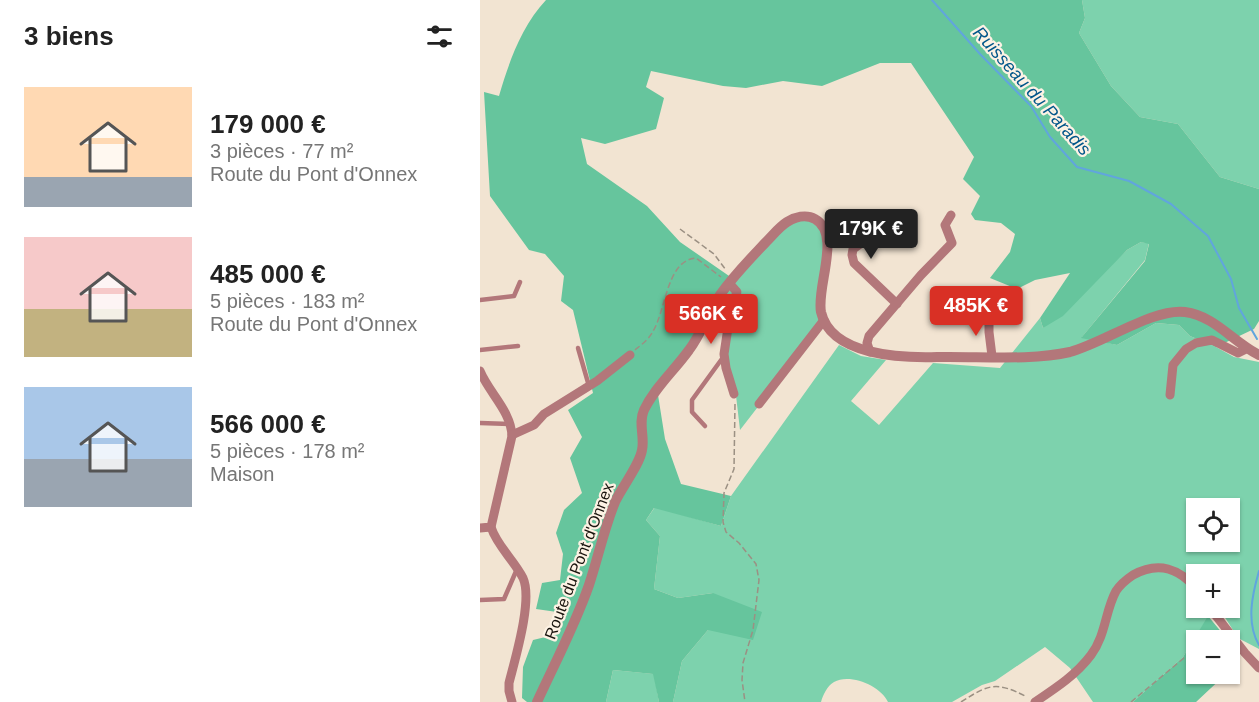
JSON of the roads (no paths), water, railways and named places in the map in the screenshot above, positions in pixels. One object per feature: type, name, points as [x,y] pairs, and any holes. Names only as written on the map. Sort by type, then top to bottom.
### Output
[{"type":"street","points":[[870,352],[867,343],[869,336],[952,243],[945,225],[951,215]]},
{"type":"street","name":"Route du Pont d'Onnex","points":[[537,702],[588,588],[614,504],[642,450],[642,414],[656,389],[691,348],[707,317],[731,280],[787,222],[804,216],[812,217],[822,226],[828,242],[821,296],[824,320]]},
{"type":"street","points":[[888,220],[882,228],[853,249],[852,255],[854,262],[897,304]]},
{"type":"street","points":[[731,280],[737,292],[730,308],[724,356],[734,394]]},
{"type":"street","points":[[759,404],[824,320],[831,331],[842,340],[870,352],[922,357],[1039,356],[1068,352],[1097,343],[1143,321],[1182,312],[1201,316],[1221,327],[1246,349],[1259,355]]},
{"type":"street","points":[[989,317],[988,332],[992,356]]},
{"type":"street","points":[[1170,394],[1173,364],[1186,349],[1196,343],[1212,340],[1238,353],[1246,349]]},
{"type":"street","points":[[512,435],[534,425],[544,414],[589,386],[630,355]]},
{"type":"street","points":[[480,371],[510,424],[512,435],[490,527],[524,582],[526,599],[509,691],[512,702]]},
{"type":"street","points":[[480,528],[490,527]]},
{"type":"street","points":[[1035,702],[1072,676],[1091,656],[1106,627],[1117,591],[1129,578],[1149,568],[1166,568],[1186,578]]},
{"type":"street","points":[[1218,618],[1259,668]]},
{"type":"lane","points":[[480,300],[514,296],[520,282]]},
{"type":"lane","points":[[480,350],[518,346]]},
{"type":"lane","points":[[578,348],[589,386]]},
{"type":"lane","points":[[705,426],[692,412],[692,400],[724,356]]},
{"type":"lane","points":[[480,423],[510,424]]},
{"type":"lane","points":[[480,600],[504,600],[517,569]]},
{"type":"waterway","name":"Ruisseau du Paradis","points":[[932,0],[1031,106],[1050,137],[1077,167],[1129,181],[1171,204],[1208,236],[1231,279],[1239,308],[1257,339]]},
{"type":"waterway","name":"Ruisseau du Paradis","points":[[1259,571],[1252,599],[1251,618],[1259,645]]}]
